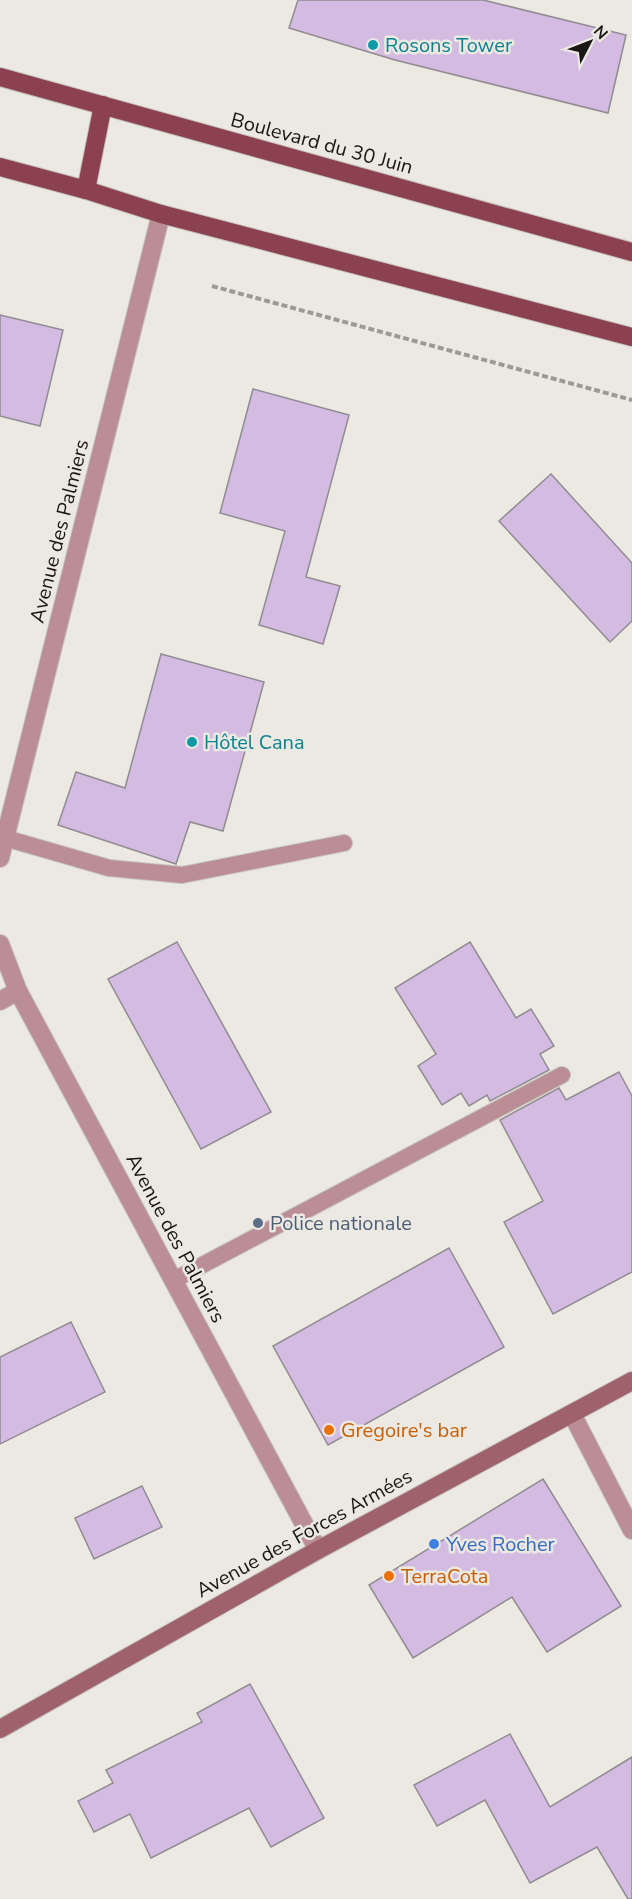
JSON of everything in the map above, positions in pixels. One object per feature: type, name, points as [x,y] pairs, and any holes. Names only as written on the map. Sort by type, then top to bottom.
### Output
[{"type":"main road","name":"Boulevard du 30 Juin","points":[[0,77],[632,252]]},
{"type":"main road","points":[[86,190],[103,105]]},
{"type":"main road","points":[[0,167],[86,190],[161,214],[632,337]]},
{"type":"street","name":"Avenue des Palmiers","points":[[0,858],[161,214]]},
{"type":"street","name":"Avenue des Palmiers","points":[[0,944],[18,991],[318,1550]]},
{"type":"street","points":[[0,1001],[18,991]]},
{"type":"street","name":"Avenue des Forces Armées","points":[[0,1729],[318,1550],[632,1381]]},
{"type":"street","points":[[572,1414],[632,1530]]},
{"type":"lane","points":[[5,838],[109,868],[182,875],[344,843]]},
{"type":"lane","points":[[174,1280],[562,1075]]},
{"type":"path","points":[[212,286],[632,400]]},
{"type":"building","points":[[298,0],[483,0],[626,35],[608,113],[395,60],[289,28]]},
{"type":"building","points":[[0,315],[63,330],[40,426],[0,416]]},
{"type":"building","points":[[253,389],[349,415],[306,577],[340,586],[323,644],[259,625],[285,531],[220,513]]},
{"type":"building","points":[[551,474],[632,563],[632,621],[610,642],[499,521]]},
{"type":"building","name":"Hôtel Cana","points":[[161,654],[264,682],[223,831],[190,822],[176,864],[58,825],[76,772],[125,788]]},
{"type":"building","points":[[177,942],[271,1112],[201,1149],[108,979]]},
{"type":"building","points":[[470,942],[516,1018],[531,1009],[554,1046],[540,1054],[549,1070],[490,1101],[487,1095],[469,1106],[461,1093],[442,1105],[418,1066],[436,1054],[395,988]]},
{"type":"building","points":[[619,1072],[632,1096],[632,1272],[553,1314],[504,1222],[543,1201],[500,1120],[559,1088],[566,1100]]},
{"type":"building","points":[[449,1248],[504,1347],[328,1445],[273,1346]]},
{"type":"building","points":[[71,1322],[105,1392],[0,1444],[0,1357]]},
{"type":"building","points":[[543,1479],[621,1606],[547,1652],[512,1597],[413,1658],[369,1585]]},
{"type":"building","points":[[142,1486],[162,1527],[94,1559],[75,1518]]},
{"type":"building","points":[[250,1684],[324,1818],[271,1847],[249,1808],[151,1858],[130,1814],[94,1832],[78,1801],[113,1783],[106,1770],[202,1722],[197,1713]]},
{"type":"building","points":[[510,1734],[550,1807],[632,1757],[632,1899],[628,1899],[597,1847],[530,1883],[485,1800],[437,1826],[414,1785]]},
{"type":"place","name":"Rosons Tower","points":[[373,45]]},
{"type":"place","name":"Hôtel Cana","points":[[192,742]]},
{"type":"place","name":"Police nationale","points":[[258,1223]]},
{"type":"place","name":"Gregoire's bar","points":[[329,1430]]},
{"type":"place","name":"Yves Rocher","points":[[434,1544]]},
{"type":"place","name":"TerraCota","points":[[389,1576]]}]
